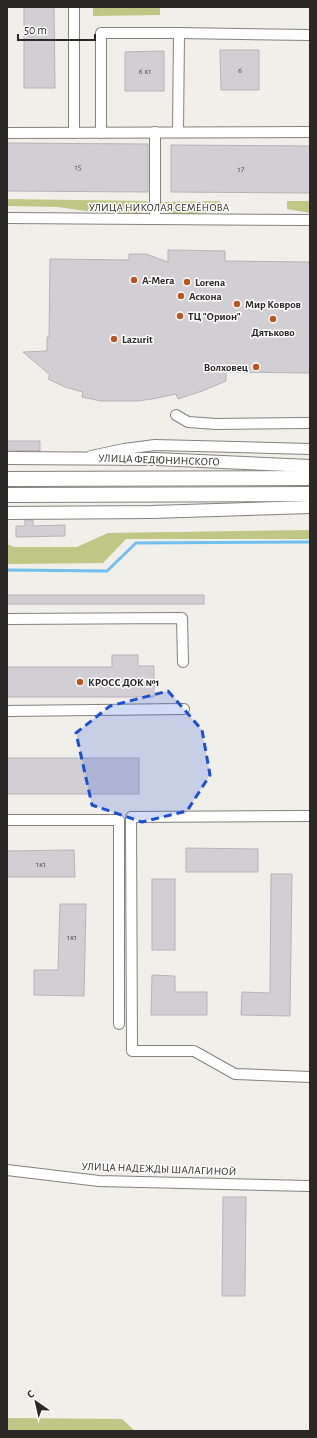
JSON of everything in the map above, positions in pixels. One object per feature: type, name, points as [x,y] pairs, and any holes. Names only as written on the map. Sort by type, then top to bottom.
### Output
[{"type":"highway","name":"УЛИЦА ФЕДЮНИНСКОГО","points":[[7,479],[310,478]]},
{"type":"highway","points":[[7,495],[310,494]]},
{"type":"main road","name":"УЛИЦА ФЕДЮНИНСКОГО","points":[[7,458],[81,458],[310,466]]},
{"type":"main road","points":[[7,513],[152,512],[310,507]]},
{"type":"street","points":[[74,7],[74,133]]},
{"type":"street","points":[[101,133],[101,33],[310,35]]},
{"type":"street","points":[[178,132],[179,33]]},
{"type":"street","points":[[155,132],[155,219]]},
{"type":"street","points":[[7,134],[310,132]]},
{"type":"street","name":"УЛИЦА НИКОЛАЯ СЕМЁНОВА","points":[[7,218],[310,220]]},
{"type":"street","points":[[176,415],[188,422],[216,424],[310,422]]},
{"type":"street","points":[[81,458],[124,448],[155,445],[310,449]]},
{"type":"street","points":[[7,619],[182,618],[183,662]]},
{"type":"street","points":[[7,711],[184,709]]},
{"type":"street","points":[[310,816],[131,817],[132,1051],[194,1051],[235,1074],[310,1077]]},
{"type":"street","points":[[7,820],[119,820],[119,1024]]},
{"type":"street","name":"УЛИЦА НАДЕЖДЫ ШАЛАГИНОЙ","points":[[7,1170],[99,1181],[310,1186]]},
{"type":"highlighted area","points":[[168,691],[202,730],[210,775],[187,811],[142,822],[92,805],[76,733],[110,706]]},
{"type":"green space","points":[[93,7],[160,7],[160,15],[93,16]]},
{"type":"green space","points":[[7,199],[147,201],[149,204],[148,210],[141,213],[92,212],[58,207],[7,206]]},
{"type":"green space","points":[[220,201],[220,210],[190,215],[168,214],[159,206],[161,202]]},
{"type":"green space","points":[[287,201],[310,201],[310,213],[287,209]]},
{"type":"green space","points":[[310,530],[310,539],[126,539],[103,563],[7,564],[7,544],[14,547],[77,547],[108,533]]},
{"type":"green space","points":[[7,1418],[122,1419],[135,1431],[7,1431]]},
{"type":"building","points":[[24,7],[54,7],[55,88],[24,88]]},
{"type":"building","points":[[220,50],[259,50],[259,90],[221,90]]},
{"type":"building","points":[[164,51],[164,91],[125,91],[125,52]]},
{"type":"building","points":[[7,143],[148,144],[148,192],[7,191]]},
{"type":"building","points":[[171,145],[310,146],[310,193],[171,192]]},
{"type":"building","name":"ТЦ \"Орион\"","points":[[168,250],[225,251],[225,261],[310,262],[310,373],[226,372],[226,381],[178,399],[176,394],[137,401],[101,401],[82,397],[83,392],[65,387],[48,379],[50,375],[23,352],[47,351],[47,337],[49,337],[50,259],[129,260],[129,254],[146,254],[168,262]]},
{"type":"building","points":[[7,441],[40,441],[40,451],[7,450]]},
{"type":"building","points":[[25,520],[33,520],[33,526],[65,525],[65,536],[16,537],[16,526],[25,526]]},
{"type":"building","points":[[7,595],[204,595],[204,604],[7,604]]},
{"type":"building","name":"КРОСС ДОК №1","points":[[112,655],[138,655],[138,666],[154,666],[154,697],[7,697],[7,667],[112,667]]},
{"type":"building","points":[[7,758],[139,758],[139,794],[7,794]]},
{"type":"building","points":[[186,848],[258,849],[258,872],[186,872]]},
{"type":"building","points":[[74,850],[75,877],[7,877],[7,851]]},
{"type":"building","points":[[271,874],[292,874],[290,1016],[241,1015],[242,992],[270,993]]},
{"type":"building","points":[[152,879],[175,879],[175,950],[152,950]]},
{"type":"building","points":[[60,904],[86,904],[84,996],[34,995],[34,970],[58,970]]},
{"type":"building","points":[[152,975],[175,976],[175,992],[207,992],[207,1015],[151,1015]]},
{"type":"building","points":[[223,1197],[246,1197],[245,1296],[222,1296]]},
{"type":"waterway","points":[[7,570],[107,571],[136,543],[310,542]]},
{"type":"place","name":"А-Мега","points":[[134,280]]},
{"type":"place","name":"Lorena","points":[[187,282]]},
{"type":"place","name":"Аскона","points":[[181,296]]},
{"type":"place","name":"Мир Ковров","points":[[237,304]]},
{"type":"place","name":"ТЦ \"Орион\"","points":[[180,316]]},
{"type":"place","name":"Дятьково","points":[[273,319]]},
{"type":"place","name":"Lazurit","points":[[114,339]]},
{"type":"place","name":"Волховец","points":[[256,367]]},
{"type":"place","name":"КРОСС ДОК №1","points":[[80,682]]}]
